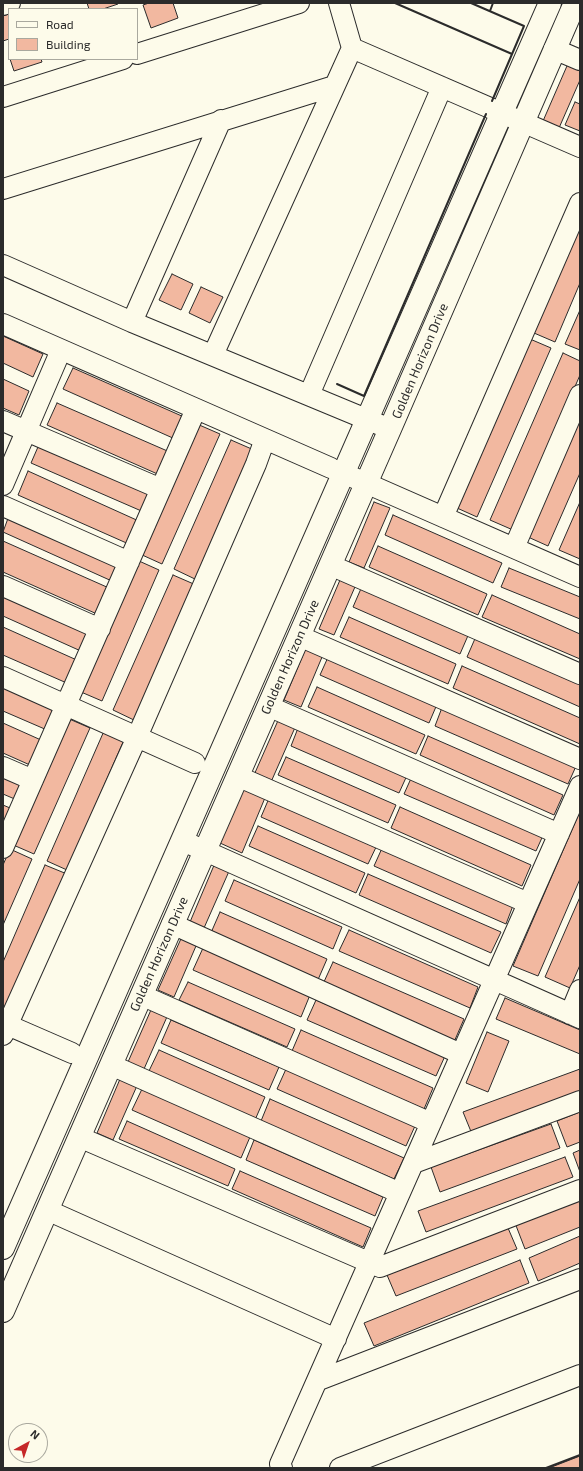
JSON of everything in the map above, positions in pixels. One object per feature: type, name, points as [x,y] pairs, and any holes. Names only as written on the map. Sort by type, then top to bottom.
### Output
[{"type":"street","points":[[3,5],[10,3]]},
{"type":"street","points":[[138,54],[299,3]]},
{"type":"street","points":[[213,355],[352,48],[339,3]]},
{"type":"street","name":"Golden Horizon Drive","points":[[3,1248],[183,841],[337,470],[367,419],[550,3]]},
{"type":"street","name":"Golden Horizon Drive","points":[[3,1311],[575,3]]},
{"type":"street","points":[[352,48],[580,148]]},
{"type":"street","points":[[554,49],[580,60]]},
{"type":"street","points":[[3,97],[119,60]]},
{"type":"street","points":[[3,189],[334,86]]},
{"type":"street","points":[[309,395],[442,87]]},
{"type":"street","points":[[132,322],[221,120]]},
{"type":"street","points":[[443,517],[580,204]]},
{"type":"street","points":[[3,266],[132,322],[390,429]]},
{"type":"street","points":[[3,324],[580,577]]},
{"type":"street","points":[[3,485],[61,350]]},
{"type":"street","points":[[514,548],[580,395]]},
{"type":"street","points":[[3,848],[67,706],[196,409]]},
{"type":"street","points":[[3,421],[161,489]]},
{"type":"street","points":[[72,1053],[4,1028],[137,737],[256,464],[265,439]]},
{"type":"street","points":[[3,506],[129,562]]},
{"type":"street","points":[[330,565],[580,674]]},
{"type":"street","points":[[3,586],[100,629]]},
{"type":"street","points":[[299,636],[580,759]]},
{"type":"street","points":[[3,677],[195,763]]},
{"type":"street","points":[[268,706],[559,834]]},
{"type":"street","points":[[3,766],[33,780]]},
{"type":"street","points":[[237,776],[528,903]]},
{"type":"street","points":[[282,1468],[280,1464],[319,1380],[369,1262],[580,786]]},
{"type":"street","points":[[183,841],[575,1016],[580,990]]},
{"type":"street","points":[[172,924],[461,1054]]},
{"type":"street","points":[[141,995],[431,1123]]},
{"type":"street","points":[[111,1065],[400,1193]]},
{"type":"street","points":[[414,1162],[580,1101]]},
{"type":"street","points":[[79,1137],[380,1267],[580,1190]]},
{"type":"street","points":[[47,1210],[336,1339]]},
{"type":"street","points":[[319,1380],[580,1279]]},
{"type":"street","points":[[340,1468],[580,1375]]},
{"type":"building","points":[[87,3],[118,3],[106,8],[89,8]]},
{"type":"building","points":[[149,3],[173,3],[178,18],[151,28],[143,5]]},
{"type":"building","points":[[8,14],[8,39],[3,41],[3,16]]},
{"type":"building","points":[[570,59],[580,63],[580,80],[559,128],[543,121]]},
{"type":"building","points":[[10,60],[41,60],[42,62],[14,71]]},
{"type":"building","points":[[575,102],[580,104],[580,131],[565,125]]},
{"type":"building","points":[[580,227],[580,283],[555,342],[534,333]]},
{"type":"building","points":[[172,274],[193,284],[181,310],[159,300]]},
{"type":"building","points":[[201,287],[223,297],[210,323],[189,313]]},
{"type":"building","points":[[580,310],[580,350],[565,344]]},
{"type":"building","points":[[3,336],[43,354],[33,377],[3,363]]},
{"type":"building","points":[[530,339],[551,348],[477,517],[457,508]]},
{"type":"building","points":[[563,353],[580,361],[580,375],[513,530],[490,520]]},
{"type":"building","points":[[73,368],[184,417],[175,439],[63,389]]},
{"type":"building","points":[[3,379],[29,391],[19,415],[3,408]]},
{"type":"building","points":[[57,403],[172,453],[162,476],[47,425]]},
{"type":"building","points":[[580,417],[580,473],[548,546],[528,537]]},
{"type":"building","points":[[197,424],[220,434],[162,564],[140,554]]},
{"type":"building","points":[[41,440],[155,491],[146,513],[31,463]]},
{"type":"building","points":[[231,440],[254,450],[197,580],[174,569]]},
{"type":"building","points":[[28,471],[141,522],[131,545],[18,495]]},
{"type":"building","points":[[374,502],[390,508],[364,568],[349,562]]},
{"type":"building","points":[[580,502],[580,559],[559,550]]},
{"type":"building","points":[[11,510],[124,560],[114,582],[3,532]]},
{"type":"building","points":[[393,515],[502,563],[493,583],[385,535]]},
{"type":"building","points":[[3,541],[109,588],[97,614],[3,572]]},
{"type":"building","points":[[378,546],[487,594],[478,615],[369,567]]},
{"type":"building","points":[[139,561],[159,570],[102,701],[81,692]]},
{"type":"building","points":[[509,568],[580,597],[580,619],[501,587]]},
{"type":"building","points":[[343,573],[358,580],[334,635],[319,629]]},
{"type":"building","points":[[173,575],[196,585],[136,721],[113,710]]},
{"type":"building","points":[[363,584],[470,631],[460,654],[353,607]]},
{"type":"building","points":[[3,590],[92,630],[83,652],[3,616]]},
{"type":"building","points":[[492,595],[580,634],[580,659],[482,617]]},
{"type":"building","points":[[349,617],[456,664],[448,684],[340,637]]},
{"type":"building","points":[[3,627],[79,661],[69,684],[3,655]]},
{"type":"building","points":[[477,634],[580,679],[580,707],[467,657]]},
{"type":"building","points":[[308,643],[325,650],[301,707],[284,700]]},
{"type":"building","points":[[329,655],[438,702],[429,723],[320,675]]},
{"type":"building","points":[[462,666],[580,718],[580,744],[453,688]]},
{"type":"building","points":[[3,682],[58,706],[47,730],[3,711]]},
{"type":"building","points":[[317,687],[425,735],[416,754],[308,707]]},
{"type":"building","points":[[443,705],[577,764],[568,784],[435,726]]},
{"type":"building","points":[[280,716],[297,723],[271,782],[254,775]]},
{"type":"building","points":[[67,718],[90,728],[34,854],[11,844]]},
{"type":"building","points":[[3,723],[41,740],[30,765],[3,753]]},
{"type":"building","points":[[300,723],[409,771],[399,793],[291,746]]},
{"type":"building","points":[[104,731],[124,740],[67,870],[47,861]]},
{"type":"building","points":[[428,736],[563,795],[554,815],[420,755]]},
{"type":"building","points":[[286,757],[396,805],[388,823],[278,775]]},
{"type":"building","points":[[3,767],[27,778],[17,800],[3,794]]},
{"type":"building","points":[[413,774],[545,831],[536,851],[404,794]]},
{"type":"building","points":[[246,784],[267,793],[242,853],[220,843]]},
{"type":"building","points":[[270,796],[378,843],[368,864],[261,817]]},
{"type":"building","points":[[3,805],[17,811],[3,839]]},
{"type":"building","points":[[400,807],[531,865],[522,886],[391,828]]},
{"type":"building","points":[[580,811],[580,879],[538,976],[513,966]]},
{"type":"building","points":[[258,826],[365,873],[356,893],[249,846]]},
{"type":"building","points":[[383,846],[514,903],[506,924],[374,866]]},
{"type":"building","points":[[10,849],[32,859],[3,925],[3,865]]},
{"type":"building","points":[[215,863],[230,869],[204,928],[190,922]]},
{"type":"building","points":[[45,865],[67,874],[8,1008],[3,1006],[3,962]]},
{"type":"building","points":[[368,874],[501,932],[491,953],[359,895]]},
{"type":"building","points":[[234,880],[342,927],[333,949],[225,901]]},
{"type":"building","points":[[580,897],[580,965],[570,988],[545,977]]},
{"type":"building","points":[[220,912],[327,959],[317,982],[210,935]]},
{"type":"building","points":[[349,930],[478,987],[470,1008],[339,951]]},
{"type":"building","points":[[184,932],[199,939],[174,997],[158,990]]},
{"type":"building","points":[[203,948],[310,995],[301,1017],[193,970]]},
{"type":"building","points":[[333,962],[464,1019],[454,1042],[323,984]]},
{"type":"building","points":[[188,982],[295,1029],[287,1047],[179,1000]]},
{"type":"building","points":[[505,998],[580,1030],[580,1054],[496,1019]]},
{"type":"building","points":[[316,1000],[445,1056],[436,1076],[307,1020]]},
{"type":"building","points":[[154,1003],[170,1010],[144,1069],[128,1062]]},
{"type":"building","points":[[171,1020],[279,1067],[269,1090],[161,1043]]},
{"type":"building","points":[[301,1030],[433,1088],[424,1109],[292,1051]]},
{"type":"building","points":[[487,1032],[509,1041],[488,1092],[466,1083]]},
{"type":"building","points":[[159,1050],[265,1097],[255,1120],[148,1073]]},
{"type":"building","points":[[286,1069],[415,1126],[406,1146],[277,1089]]},
{"type":"building","points":[[580,1069],[580,1094],[472,1134],[463,1112]]},
{"type":"building","points":[[123,1072],[140,1079],[113,1140],[97,1133]]},
{"type":"building","points":[[142,1089],[250,1137],[241,1158],[132,1110]]},
{"type":"building","points":[[270,1099],[404,1158],[394,1179],[261,1121]]},
{"type":"building","points":[[580,1112],[580,1142],[567,1147],[557,1121]]},
{"type":"building","points":[[127,1121],[235,1169],[228,1186],[119,1139]]},
{"type":"building","points":[[551,1124],[560,1148],[440,1192],[431,1167]]},
{"type":"building","points":[[254,1140],[383,1197],[375,1216],[246,1160]]},
{"type":"building","points":[[580,1150],[580,1172],[573,1153]]},
{"type":"building","points":[[565,1157],[573,1177],[426,1232],[418,1211]]},
{"type":"building","points":[[240,1171],[371,1228],[363,1247],[232,1189]]},
{"type":"building","points":[[580,1197],[580,1227],[525,1249],[515,1223]]},
{"type":"building","points":[[508,1228],[517,1249],[396,1296],[387,1275]]},
{"type":"building","points":[[580,1236],[580,1263],[538,1281],[529,1258]]},
{"type":"building","points":[[520,1260],[529,1283],[374,1346],[364,1323]]},
{"type":"building","points":[[580,1456],[580,1468],[549,1468]]},
{"type":"wall","points":[[395,3],[512,54]]},
{"type":"wall","points":[[471,3],[524,26],[492,101]]},
{"type":"wall","points":[[490,11],[493,3]]},
{"type":"wall","points":[[337,384],[364,396],[486,114]]},
{"type":"wall","points":[[546,1468],[580,1455]]}]
